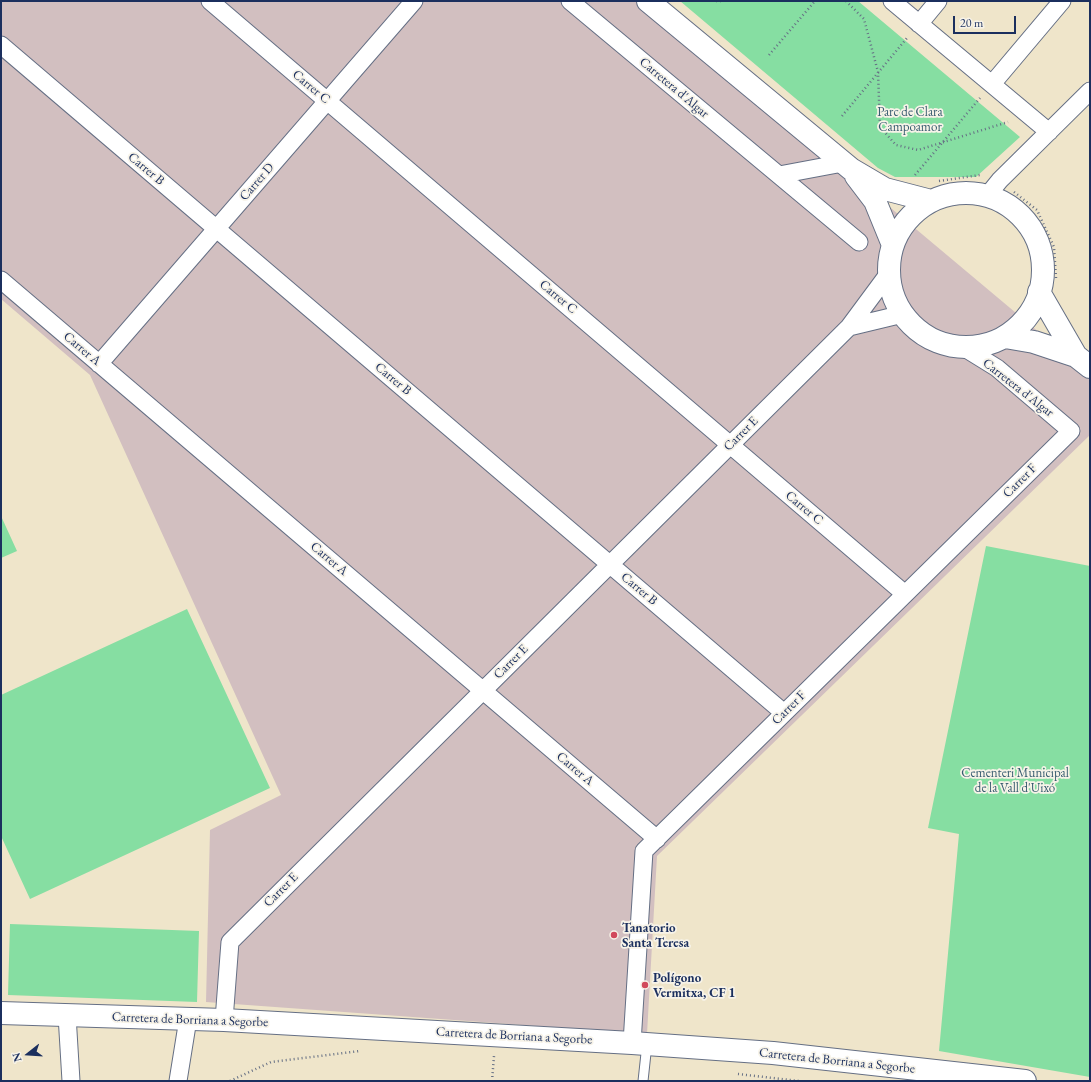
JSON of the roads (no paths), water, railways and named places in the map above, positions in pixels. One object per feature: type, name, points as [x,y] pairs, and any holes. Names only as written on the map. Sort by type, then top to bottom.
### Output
[{"type":"main road","points":[[648,1],[847,166],[885,189],[931,201]]},
{"type":"main road","points":[[847,166],[875,201],[893,245]]},
{"type":"main road","points":[[1048,286],[1020,325],[1005,337],[984,345],[963,347],[940,343],[919,331],[903,314],[893,294],[889,273],[889,259],[893,245],[902,227],[915,212],[931,201],[949,195],[994,188],[1009,206],[1027,223],[1038,244],[1048,286],[1083,361]]},
{"type":"main road","points":[[1005,337],[1034,342],[1083,361]]},
{"type":"main road","name":"Carretera de Borriana a Segorbe","points":[[1,1013],[224,1020],[640,1044],[773,1053],[1025,1081]]},
{"type":"street","name":"Carrer C","points":[[210,1],[905,594]]},
{"type":"street","name":"Carrer D","points":[[99,364],[414,1]]},
{"type":"street","name":"Carretera d'Algar","points":[[570,1],[859,242]]},
{"type":"street","points":[[892,1],[1049,132]]},
{"type":"street","points":[[919,24],[938,1]]},
{"type":"street","points":[[992,84],[1062,1]]},
{"type":"street","name":"Carrer B","points":[[1,45],[784,713]]},
{"type":"street","points":[[994,188],[1090,91]]},
{"type":"street","points":[[778,175],[847,166]]},
{"type":"street","name":"Carrer E","points":[[224,1020],[230,942],[849,327],[889,273]]},
{"type":"street","name":"Carrer A","points":[[1,280],[657,839]]},
{"type":"street","points":[[849,327],[903,314]]},
{"type":"street","name":"Carretera d'Algar","points":[[963,347],[998,368],[1071,431]]},
{"type":"street","name":"Carrer F","points":[[640,1044],[644,851],[1071,431]]},
{"type":"street","points":[[67,1015],[71,1081]]},
{"type":"street","points":[[178,1081],[188,1019]]},
{"type":"lane","points":[[640,1044],[643,1081]]},
{"type":"place","name":"Tanatorio Santa Teresa","points":[[614,935]]},
{"type":"place","name":"Polígono Vermitxa, CF 1","points":[[645,985]]},
{"type":"park label","name":"Parc de Clara Campoamor","points":[[910,120]]},
{"type":"park label","name":"Cementeri Municipal de la Vall d'Uixó","points":[[1015,780]]}]
